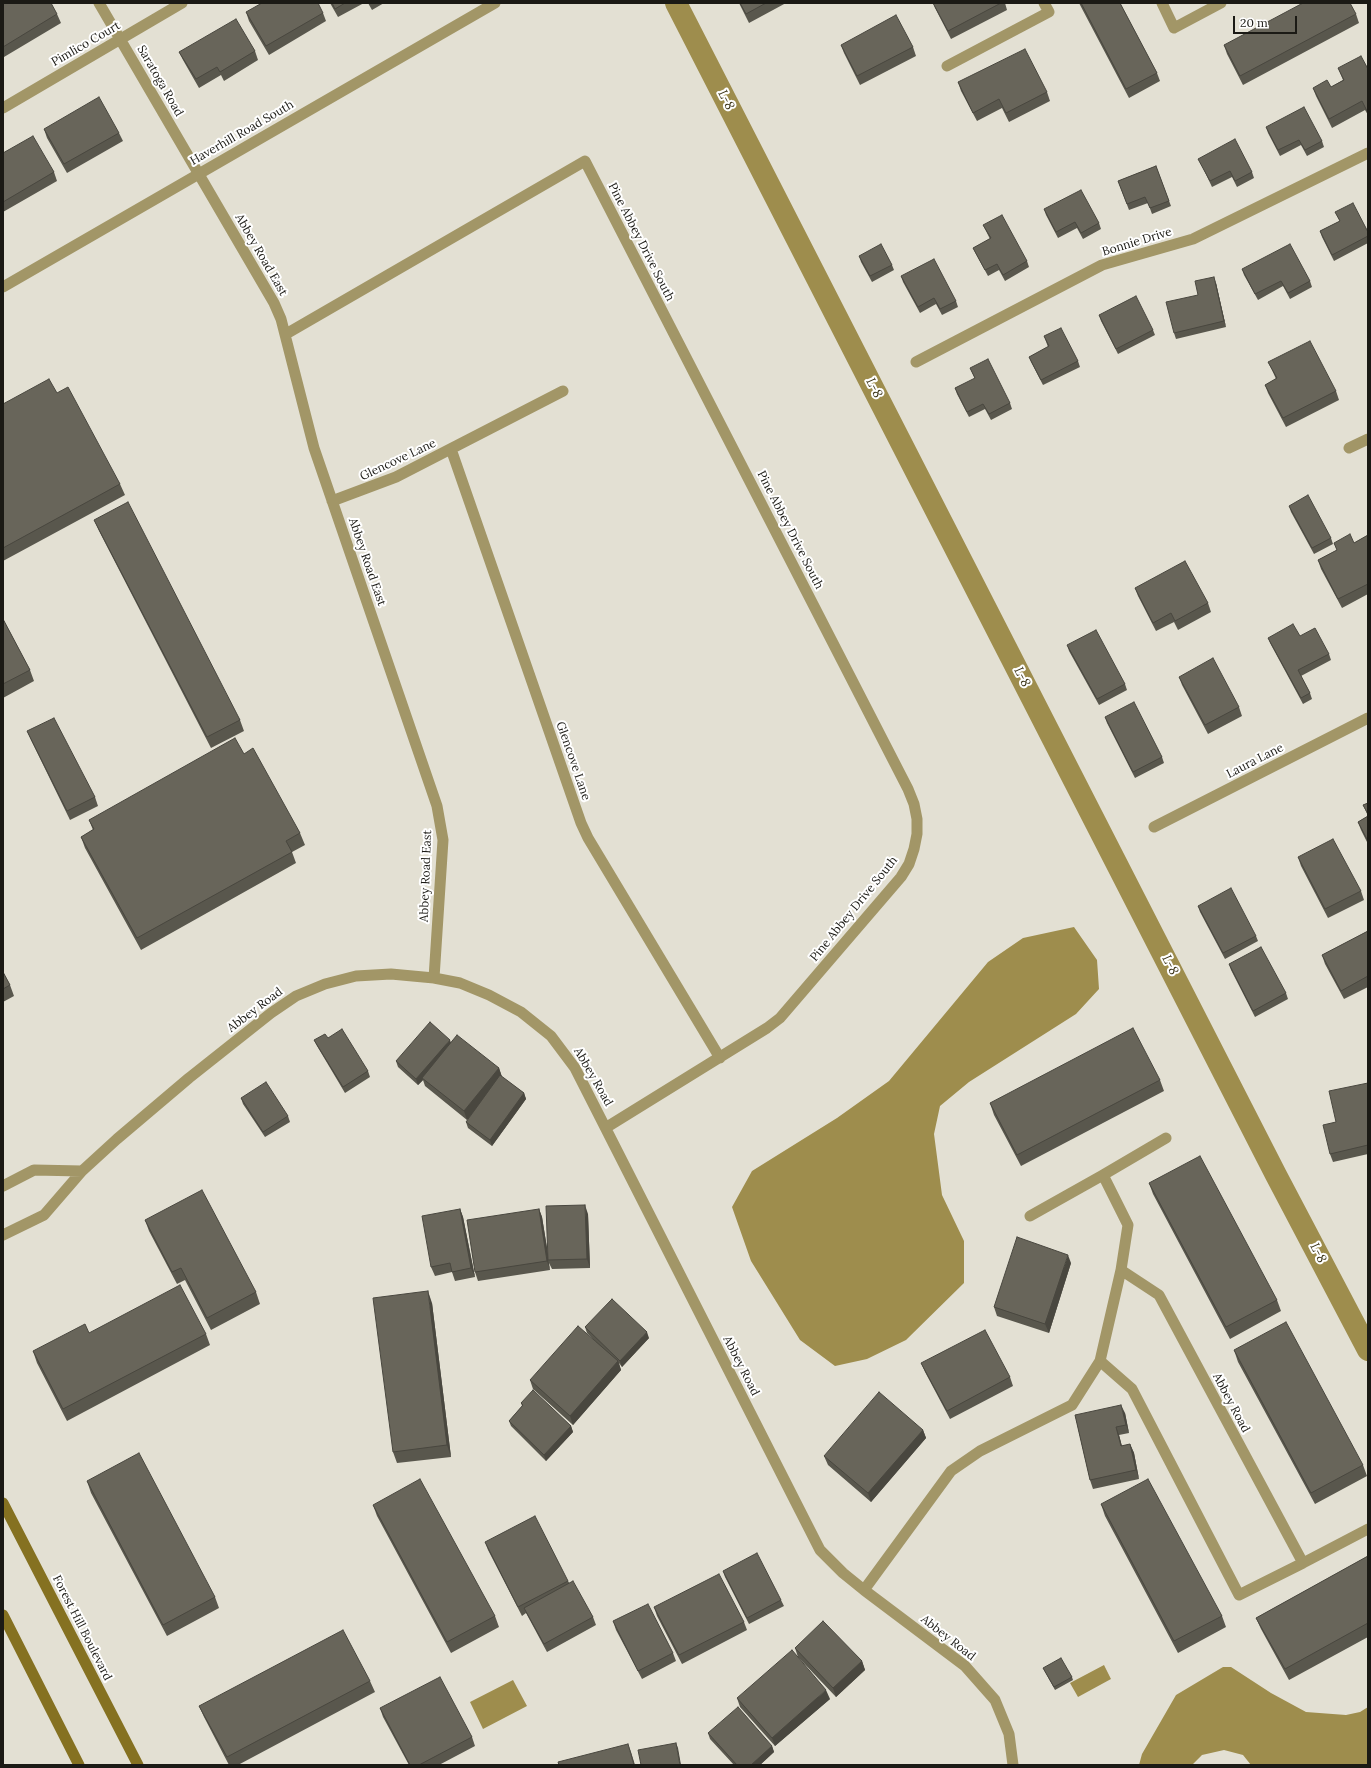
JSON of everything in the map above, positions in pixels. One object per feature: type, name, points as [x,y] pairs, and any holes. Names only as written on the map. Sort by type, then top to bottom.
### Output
[{"type":"main road","name":"Forest Hill Boulevard","points":[[3,1503],[138,1765]]},
{"type":"main road","points":[[3,1615],[80,1765]]},
{"type":"street","name":"Saratoga Road","points":[[99,3],[198,173]]},
{"type":"street","name":"Pimlico Court","points":[[3,108],[182,3]]},
{"type":"street","name":"Haverhill Road South","points":[[3,287],[198,173],[495,3]]},
{"type":"street","points":[[947,66],[1049,12],[1044,3]]},
{"type":"street","points":[[1162,3],[1174,28],[1221,3]]},
{"type":"street","name":"Bonnie Drive","points":[[916,362],[1102,265],[1192,239],[1368,153]]},
{"type":"street","name":"Pine Abbey Drive South","points":[[286,334],[585,161],[908,789],[914,804],[917,819],[917,834],[914,850],[909,864],[901,877],[780,1018],[720,1058],[606,1127]]},
{"type":"street","name":"Abbey Road East","points":[[198,173],[274,303],[286,334],[314,448],[439,812],[442,840],[434,978]]},
{"type":"street","name":"Glencove Lane","points":[[332,501],[396,477],[563,391]]},
{"type":"street","points":[[1349,448],[1368,439]]},
{"type":"street","name":"Glencove Lane","points":[[451,449],[581,823],[588,838],[720,1058]]},
{"type":"street","name":"Laura Lane","points":[[1154,827],[1368,718]]},
{"type":"street","name":"Abbey Road","points":[[3,1235],[44,1215],[82,1171],[117,1139],[189,1078],[271,1013],[296,996],[325,984],[356,976],[390,974],[434,978],[460,983],[489,995],[521,1012],[551,1036],[575,1068],[820,1550],[843,1573],[864,1590],[965,1666],[995,1700],[1008,1734],[1013,1765]]},
{"type":"street","points":[[1030,1216],[1166,1138]]},
{"type":"street","points":[[3,1186],[34,1170],[82,1171]]},
{"type":"street","points":[[864,1590],[950,1471],[980,1451],[1072,1405],[1100,1361],[1121,1270],[1128,1225],[1103,1175]]},
{"type":"street","name":"Abbey Road","points":[[1121,1270],[1159,1295],[1303,1563]]},
{"type":"street","points":[[1100,1361],[1132,1390],[1239,1595],[1368,1529]]},
{"type":"shaded area","points":[[1074,927],[1097,960],[1099,989],[1076,1014],[969,1082],[940,1106],[934,1134],[942,1195],[964,1241],[964,1283],[906,1340],[867,1359],[835,1366],[800,1340],[751,1261],[732,1207],[752,1171],[837,1118],[889,1081],[988,962],[1023,938]]},
{"type":"shaded area","points":[[1104,1665],[1111,1679],[1078,1697],[1070,1683]]},
{"type":"shaded area","points":[[1223,1667],[1231,1667],[1271,1693],[1306,1712],[1346,1715],[1360,1712],[1368,1707],[1368,1765],[1251,1765],[1243,1755],[1224,1750],[1202,1755],[1192,1765],[1139,1765],[1142,1754],[1176,1695]]},
{"type":"shaded area","points":[[513,1680],[527,1706],[483,1729],[470,1702]]},
{"type":"building","points":[[3,3],[51,3],[57,14],[3,47]]},
{"type":"building","points":[[262,3],[318,3],[323,13],[266,46],[246,12]]},
{"type":"building","points":[[332,3],[345,3],[335,9]]},
{"type":"building","points":[[740,3],[766,3],[746,14]]},
{"type":"building","points":[[933,3],[1001,3],[948,31]]},
{"type":"building","points":[[1081,3],[1120,3],[1157,73],[1126,89]]},
{"type":"building","points":[[1303,3],[1350,3],[1356,14],[1240,76],[1224,45]]},
{"type":"building","points":[[896,15],[913,47],[857,76],[841,45]]},
{"type":"building","points":[[236,19],[255,51],[220,72],[217,67],[196,79],[179,52]]},
{"type":"building","points":[[1025,49],[1047,92],[1006,113],[999,99],[973,113],[958,82]]},
{"type":"building","points":[[1361,56],[1368,69],[1368,110],[1367,111],[1362,101],[1329,119],[1313,88],[1327,80],[1331,87],[1344,80],[1338,68]]},
{"type":"building","points":[[99,97],[119,133],[64,164],[44,129]]},
{"type":"building","points":[[1304,107],[1322,141],[1305,150],[1299,140],[1278,150],[1266,127]]},
{"type":"building","points":[[33,136],[54,172],[3,202],[3,153]]},
{"type":"building","points":[[1235,139],[1252,172],[1235,181],[1230,171],[1210,181],[1198,159]]},
{"type":"building","points":[[1156,166],[1169,201],[1150,208],[1145,197],[1127,204],[1118,181]]},
{"type":"building","points":[[1081,190],[1099,223],[1081,233],[1075,222],[1056,232],[1044,209]]},
{"type":"building","points":[[1353,203],[1368,232],[1368,236],[1332,255],[1320,231],[1340,221],[1335,212]]},
{"type":"building","points":[[1002,215],[1027,261],[1003,275],[997,264],[985,270],[973,248],[991,238],[983,225]]},
{"type":"building","points":[[881,244],[892,265],[870,276],[859,256]]},
{"type":"building","points":[[1290,244],[1310,281],[1288,293],[1281,281],[1255,294],[1242,269]]},
{"type":"building","points":[[934,259],[956,301],[940,309],[934,298],[918,307],[901,276]]},
{"type":"building","points":[[1214,277],[1224,321],[1174,333],[1166,302],[1198,295],[1195,281]]},
{"type":"building","points":[[1136,296],[1153,330],[1116,349],[1099,315]]},
{"type":"building","points":[[1061,328],[1078,361],[1041,380],[1029,357],[1049,346],[1044,336]]},
{"type":"building","points":[[1310,341],[1336,391],[1283,418],[1265,385],[1277,378],[1268,362]]},
{"type":"building","points":[[988,359],[1010,403],[989,414],[983,404],[967,412],[955,388],[975,378],[970,368]]},
{"type":"building","points":[[49,379],[57,393],[68,387],[120,484],[3,548],[3,404]]},
{"type":"building","points":[[1308,495],[1331,538],[1312,548],[1289,506]]},
{"type":"building","points":[[128,502],[240,720],[207,737],[94,520]]},
{"type":"building","points":[[1350,534],[1354,543],[1368,535],[1368,584],[1338,599],[1318,560],[1337,550],[1334,543]]},
{"type":"building","points":[[1185,561],[1208,603],[1175,621],[1171,613],[1153,623],[1135,588]]},
{"type":"building","points":[[3,619],[30,670],[3,684]]},
{"type":"building","points":[[1293,624],[1300,636],[1315,628],[1329,654],[1298,670],[1310,693],[1301,698],[1268,638]]},
{"type":"building","points":[[1096,630],[1125,684],[1097,699],[1067,645]]},
{"type":"building","points":[[1213,658],[1239,707],[1205,725],[1179,677]]},
{"type":"building","points":[[1134,702],[1162,757],[1133,772],[1105,717]]},
{"type":"building","points":[[54,718],[95,797],[67,811],[27,731]]},
{"type":"building","points":[[235,738],[244,754],[253,748],[300,833],[286,841],[292,852],[137,938],[81,837],[94,829],[89,820]]},
{"type":"building","points":[[1368,803],[1368,814],[1363,805]]},
{"type":"building","points":[[1368,816],[1368,841],[1358,822]]},
{"type":"building","points":[[1333,839],[1361,891],[1325,909],[1298,857]]},
{"type":"building","points":[[1231,888],[1256,936],[1223,953],[1198,906]]},
{"type":"building","points":[[1368,931],[1368,976],[1341,991],[1322,955]]},
{"type":"building","points":[[1261,947],[1286,993],[1253,1011],[1229,964]]},
{"type":"building","points":[[3,972],[10,985],[3,989]]},
{"type":"building","points":[[430,1022],[450,1040],[416,1079],[396,1061]]},
{"type":"building","points":[[1133,1028],[1160,1080],[1017,1155],[990,1103]]},
{"type":"building","points":[[342,1029],[368,1071],[343,1087],[314,1040],[325,1034],[328,1038]]},
{"type":"building","points":[[457,1035],[499,1068],[464,1111],[422,1078]]},
{"type":"building","points":[[500,1075],[524,1093],[490,1140],[466,1122]]},
{"type":"building","points":[[266,1082],[288,1116],[263,1132],[241,1098]]},
{"type":"building","points":[[1368,1083],[1368,1145],[1330,1154],[1323,1125],[1336,1122],[1329,1091]]},
{"type":"building","points":[[1200,1156],[1277,1300],[1226,1327],[1149,1183]]},
{"type":"building","points":[[202,1190],[256,1292],[207,1318],[181,1268],[172,1272],[145,1220]]},
{"type":"building","points":[[585,1205],[587,1259],[548,1260],[546,1206]]},
{"type":"building","points":[[460,1209],[471,1268],[452,1272],[450,1263],[431,1267],[422,1216]]},
{"type":"building","points":[[539,1209],[547,1261],[475,1272],[467,1220]]},
{"type":"building","points":[[1017,1237],[1068,1255],[1045,1324],[994,1307]]},
{"type":"building","points":[[180,1285],[206,1334],[63,1409],[33,1351],[85,1324],[89,1333]]},
{"type":"building","points":[[428,1291],[447,1445],[393,1452],[373,1298]]},
{"type":"building","points":[[612,1299],[647,1332],[620,1361],[585,1327]]},
{"type":"building","points":[[1286,1322],[1363,1465],[1311,1493],[1234,1350]]},
{"type":"building","points":[[578,1326],[618,1361],[570,1416],[530,1380]]},
{"type":"building","points":[[985,1330],[1010,1377],[947,1411],[921,1363]]},
{"type":"building","points":[[533,1390],[571,1426],[544,1455],[509,1421],[523,1405],[521,1403]]},
{"type":"building","points":[[879,1392],[923,1430],[868,1493],[824,1456]]},
{"type":"building","points":[[1121,1405],[1126,1425],[1116,1427],[1121,1446],[1130,1444],[1136,1470],[1090,1480],[1075,1415]]},
{"type":"building","points":[[139,1453],[215,1597],[163,1625],[87,1481]]},
{"type":"building","points":[[420,1479],[495,1616],[447,1642],[373,1505]]},
{"type":"building","points":[[1148,1479],[1222,1616],[1174,1641],[1101,1504]]},
{"type":"building","points":[[535,1516],[568,1581],[518,1607],[485,1542]]},
{"type":"building","points":[[757,1553],[781,1600],[747,1618],[723,1571]]},
{"type":"building","points":[[1368,1556],[1368,1623],[1285,1669],[1256,1618]]},
{"type":"building","points":[[719,1574],[744,1622],[679,1655],[654,1607]]},
{"type":"building","points":[[573,1581],[593,1617],[544,1644],[524,1608]]},
{"type":"building","points":[[648,1604],[673,1653],[638,1671],[613,1621]]},
{"type":"building","points":[[823,1621],[862,1661],[833,1688],[795,1648]]},
{"type":"building","points":[[343,1630],[370,1681],[227,1757],[199,1706]]},
{"type":"building","points":[[792,1650],[826,1690],[772,1738],[737,1698]]},
{"type":"building","points":[[1061,1658],[1072,1677],[1054,1687],[1043,1668]]},
{"type":"building","points":[[440,1677],[472,1737],[419,1765],[410,1765],[380,1708]]},
{"type":"building","points":[[738,1707],[772,1746],[751,1765],[737,1765],[708,1733]]},
{"type":"building","points":[[676,1743],[680,1765],[641,1765],[638,1750]]},
{"type":"building","points":[[628,1744],[634,1765],[559,1765],[558,1762]]},
{"type":"waterway","name":"L-8","points":[[676,3],[1276,1175],[1368,1350]]}]
